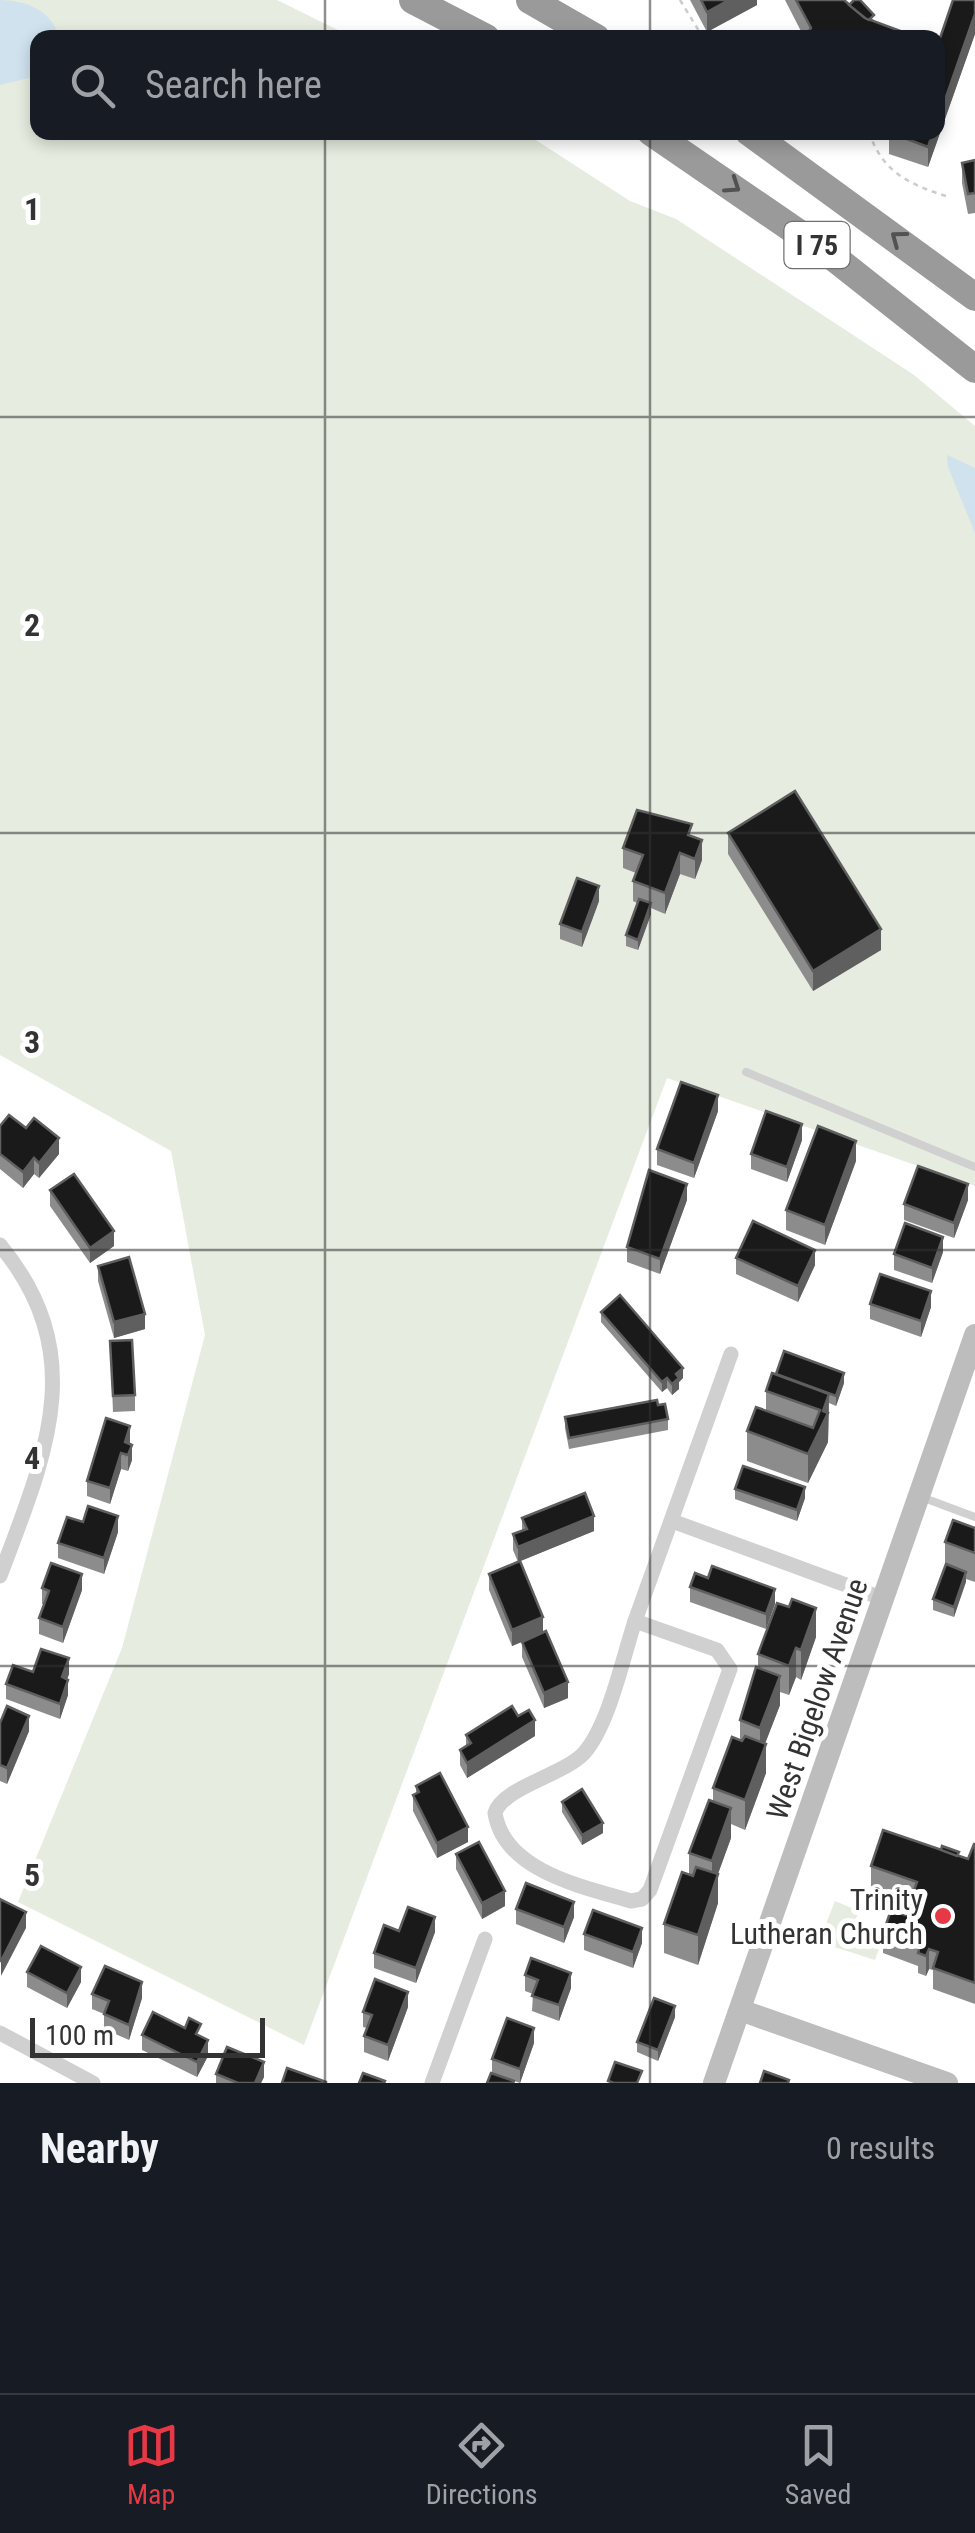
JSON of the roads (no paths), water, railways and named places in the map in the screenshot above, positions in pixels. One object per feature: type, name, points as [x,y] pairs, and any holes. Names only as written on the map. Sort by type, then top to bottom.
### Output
[{"type":"highway","points":[[413,0],[471,30]]},
{"type":"highway","points":[[530,0],[582,30]]},
{"type":"highway","name":"I 75","points":[[663,140],[818,246],[975,369]]},
{"type":"highway","name":"I 75","points":[[760,140],[975,297]]},
{"type":"street","points":[[0,1245],[25,1279],[40,1311],[50,1345],[55,1392],[45,1451],[0,1576]]},
{"type":"street","name":"West Bigelow Avenue","points":[[714,2083],[920,1496],[969,1374],[975,1335]]},
{"type":"street","points":[[635,1621],[717,1650],[730,1669],[650,1890],[642,1899],[631,1901],[528,1864],[505,1842],[495,1813],[503,1800],[576,1760],[592,1743],[635,1621],[672,1521],[731,1354]]},
{"type":"street","points":[[672,1521],[884,1599]]},
{"type":"street","points":[[432,2083],[485,1939]]},
{"type":"street","points":[[740,2010],[947,2083]]},
{"type":"street","points":[[0,2033],[93,2083]]},
{"type":"lane","points":[[746,1072],[975,1167]]},
{"type":"lane","points":[[920,1496],[975,1517]]},
{"type":"water","points":[[0,0],[19,2],[44,14],[56,30],[30,30],[30,78],[0,85]]},
{"type":"water","points":[[947,455],[975,468],[975,533],[948,467]]},
{"type":"place","name":"Trinity Lutheran Church","points":[[943,1916]]}]
